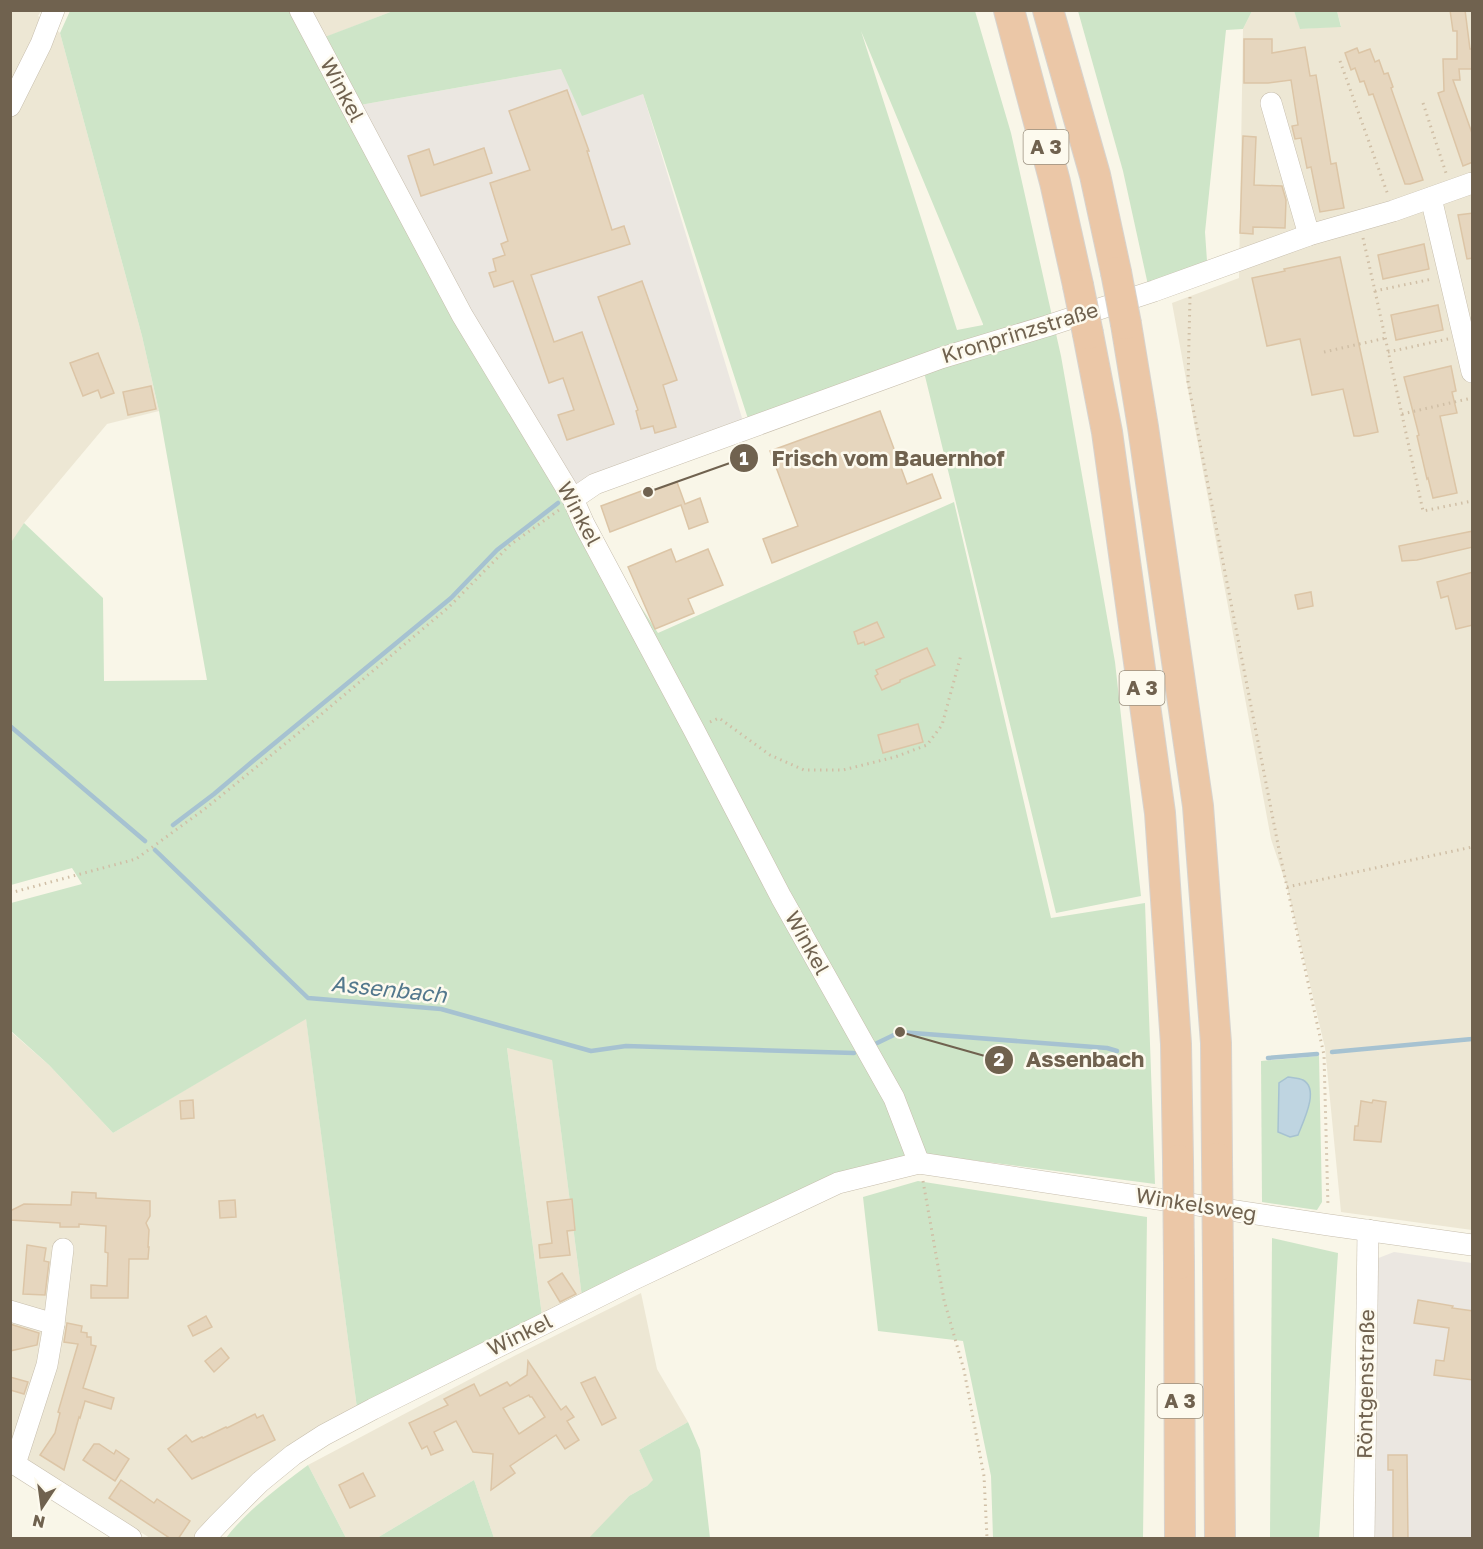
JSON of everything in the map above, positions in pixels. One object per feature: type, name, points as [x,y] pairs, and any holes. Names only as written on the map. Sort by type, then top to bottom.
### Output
[{"type":"highway","name":"A 3","points":[[1009,10],[1055,182],[1107,432],[1160,813],[1176,1044],[1180,1539]]},
{"type":"highway","name":"A 3","points":[[1048,10],[1095,175],[1126,324],[1145,439],[1198,806],[1216,1043],[1220,1539]]},
{"type":"street","points":[[10,106],[41,44],[54,10]]},
{"type":"street","name":"Winkel","points":[[206,1539],[260,1482],[293,1455],[324,1435],[373,1409],[630,1281],[838,1183],[920,1163],[894,1098],[781,897],[584,524],[573,499],[462,315],[300,10]]},
{"type":"street","points":[[1271,103],[1309,235]]},
{"type":"street","name":"Kronprinzstraße","points":[[573,499],[595,484],[940,357],[1047,326],[1154,291],[1309,235],[1393,211],[1473,183]]},
{"type":"street","points":[[1431,198],[1473,372]]},
{"type":"street","name":"Winkelsweg","points":[[920,1163],[1473,1245]]},
{"type":"street","name":"Röntgenstraße","points":[[1364,1539],[1368,1230]]},
{"type":"street","points":[[63,1248],[47,1365],[13,1463],[131,1539]]},
{"type":"street","points":[[10,1311],[54,1324]]},
{"type":"path","points":[[1340,61],[1393,211]]},
{"type":"path","points":[[1423,103],[1452,191]]},
{"type":"path","points":[[1358,222],[1386,338],[1423,511],[1473,501]]},
{"type":"path","points":[[1375,291],[1450,275]]},
{"type":"path","points":[[1190,278],[1188,382],[1287,887],[1324,1055],[1329,1225]]},
{"type":"path","points":[[1388,352],[1465,335]]},
{"type":"path","points":[[1324,352],[1386,338]]},
{"type":"path","points":[[1402,414],[1473,398]]},
{"type":"path","points":[[10,893],[136,859],[206,808],[312,722],[449,607],[510,545],[573,499]]},
{"type":"path","points":[[694,730],[719,718],[770,755],[804,770],[843,770],[895,757],[927,745],[942,725],[961,655]]},
{"type":"path","points":[[1287,887],[1473,847]]},
{"type":"path","points":[[920,1163],[944,1299],[964,1370],[984,1476],[987,1539]]},
{"type":"shaded area","points":[[11,11],[41,11],[38,16],[60,33],[142,336],[159,411],[107,424],[24,523],[11,544]]},
{"type":"shaded area","points":[[312,11],[393,11],[326,37]]},
{"type":"shaded area","points":[[1252,11],[1294,11],[1301,29],[1341,26],[1337,11],[1472,11],[1472,1230],[1341,1212],[1325,1048],[1287,887],[1271,839],[1172,303],[1239,278],[1243,29]]},
{"type":"shaded area","points":[[561,69],[643,94],[746,431],[564,489],[360,105]]},
{"type":"shaded area","points":[[306,1018],[357,1408],[215,1517],[194,1538],[150,1538],[11,1452],[10,1031],[49,1065],[113,1133]]},
{"type":"shaded area","points":[[507,1048],[552,1059],[582,1297],[542,1316]]},
{"type":"shaded area","points":[[1394,1252],[1472,1263],[1472,1538],[1362,1538],[1376,1259]]},
{"type":"shaded area","points":[[641,1293],[657,1369],[688,1422],[639,1450],[654,1480],[629,1496],[590,1538],[494,1538],[474,1480],[377,1538],[346,1538],[308,1465],[514,1356]]},
{"type":"green space","points":[[70,11],[292,11],[309,43],[393,11],[975,11],[1011,133],[1061,356],[1115,662],[1141,896],[1056,913],[924,372],[751,428],[643,94],[582,116],[561,69],[360,105],[561,484],[658,633],[954,502],[1051,918],[1145,903],[1155,1184],[918,1153],[582,1297],[552,1060],[507,1048],[542,1316],[357,1408],[306,1019],[113,1133],[49,1065],[11,1031],[11,903],[82,884],[72,868],[11,885],[10,544],[24,523],[103,598],[104,681],[207,680],[159,411],[142,336],[60,33]],"holes":[[[861,31],[983,325],[957,330]]]},
{"type":"green space","points":[[1078,11],[1252,11],[1243,29],[1226,30],[1205,232],[1207,261],[1148,285],[1123,171]]},
{"type":"green space","points":[[1294,11],[1337,11],[1341,27],[1300,29]]},
{"type":"green space","points":[[1319,1056],[1322,1202],[1317,1210],[1262,1202],[1261,1061]]},
{"type":"green space","points":[[918,1181],[1147,1217],[1143,1538],[993,1538],[991,1476],[963,1341],[878,1331],[863,1197]]},
{"type":"green space","points":[[1272,1238],[1338,1253],[1319,1538],[1270,1538]]},
{"type":"green space","points":[[688,1422],[700,1450],[710,1538],[589,1538],[629,1496],[653,1480],[639,1450]]},
{"type":"green space","points":[[308,1465],[346,1538],[226,1538],[254,1508]]},
{"type":"green space","points":[[474,1480],[494,1538],[377,1538]]},
{"type":"water","points":[[1288,1077],[1303,1080],[1308,1084],[1310,1091],[1309,1106],[1298,1135],[1290,1137],[1278,1132],[1279,1083]]},
{"type":"building","points":[[1450,10],[1465,10],[1470,49],[1473,49],[1473,69],[1459,69],[1460,80],[1453,80],[1473,136],[1473,162],[1463,166],[1438,93],[1444,91],[1443,59],[1457,59],[1457,31],[1453,31]]},
{"type":"building","points":[[1244,39],[1272,39],[1272,53],[1305,47],[1310,76],[1316,75],[1331,164],[1336,163],[1344,208],[1320,212],[1311,167],[1307,168],[1301,138],[1295,139],[1292,126],[1298,125],[1291,80],[1244,83]]},
{"type":"building","points":[[1357,48],[1359,53],[1370,49],[1375,62],[1379,60],[1384,74],[1388,73],[1393,87],[1391,88],[1423,180],[1405,184],[1373,94],[1369,95],[1364,81],[1360,82],[1355,68],[1351,70],[1345,53]]},
{"type":"building","points":[[567,90],[589,151],[587,151],[612,230],[624,226],[630,244],[531,275],[554,342],[582,332],[614,424],[567,440],[558,415],[574,410],[563,378],[549,383],[513,281],[494,287],[489,273],[496,271],[493,259],[505,255],[501,244],[508,241],[490,183],[530,170],[509,111]]},
{"type":"building","points":[[1243,136],[1256,137],[1254,185],[1282,186],[1286,200],[1285,228],[1253,227],[1253,234],[1240,233]]},
{"type":"building","points":[[484,148],[492,173],[421,196],[408,156],[429,149],[434,165]]},
{"type":"building","points":[[1473,213],[1473,258],[1467,259],[1458,215]]},
{"type":"building","points":[[1424,244],[1429,269],[1383,279],[1378,255]]},
{"type":"building","points":[[1340,257],[1378,432],[1359,436],[1354,436],[1343,389],[1312,395],[1300,339],[1267,346],[1252,278]]},
{"type":"building","points":[[642,281],[677,380],[663,385],[676,427],[655,433],[653,426],[641,429],[636,411],[638,410],[598,297]]},
{"type":"building","points":[[1438,305],[1443,330],[1396,340],[1391,315]]},
{"type":"building","points":[[98,353],[114,393],[101,398],[98,390],[83,396],[70,363]]},
{"type":"building","points":[[1451,366],[1456,391],[1452,392],[1457,413],[1440,416],[1457,493],[1433,498],[1404,377]]},
{"type":"building","points":[[151,386],[156,409],[128,415],[123,392]]},
{"type":"building","points":[[880,411],[907,484],[932,474],[941,498],[772,563],[763,539],[798,526],[770,451]]},
{"type":"building","points":[[677,482],[685,504],[700,498],[708,522],[689,529],[681,505],[610,532],[601,506],[652,487],[653,491]]},
{"type":"building","points":[[1473,531],[1473,547],[1417,560],[1402,561],[1399,546]]},
{"type":"building","points":[[671,549],[676,562],[708,549],[723,585],[688,599],[694,613],[655,629],[628,567]]},
{"type":"building","points":[[1473,572],[1473,625],[1456,629],[1448,596],[1441,598],[1437,582]]},
{"type":"building","points":[[1311,592],[1313,606],[1298,609],[1295,595]]},
{"type":"building","points":[[877,622],[884,637],[865,645],[864,642],[858,644],[854,632]]},
{"type":"building","points":[[927,648],[935,665],[882,690],[875,676],[878,674],[876,670]]},
{"type":"building","points":[[918,724],[923,742],[883,753],[878,735]]},
{"type":"building","points":[[193,1100],[194,1118],[181,1119],[180,1101]]},
{"type":"building","points":[[1373,1100],[1386,1102],[1381,1142],[1354,1140],[1361,1101],[1372,1103]]},
{"type":"building","points":[[72,1192],[96,1193],[96,1198],[150,1201],[150,1216],[146,1223],[149,1230],[148,1259],[129,1259],[128,1298],[91,1298],[91,1285],[107,1286],[106,1226],[79,1224],[79,1227],[60,1227],[60,1223],[10,1220],[10,1211],[24,1204],[71,1205]]},
{"type":"building","points":[[572,1199],[575,1230],[567,1231],[570,1255],[540,1258],[539,1245],[552,1243],[547,1202]]},
{"type":"building","points":[[235,1200],[236,1217],[220,1218],[219,1201]]},
{"type":"building","points":[[27,1245],[46,1248],[44,1261],[49,1262],[45,1295],[23,1294]]},
{"type":"building","points":[[562,1273],[576,1294],[560,1302],[548,1282]]},
{"type":"building","points":[[1418,1300],[1473,1311],[1473,1380],[1434,1375],[1436,1360],[1444,1361],[1449,1328],[1414,1323]]},
{"type":"building","points":[[206,1316],[212,1327],[193,1336],[188,1326]]},
{"type":"building","points":[[67,1323],[82,1326],[81,1332],[87,1333],[87,1337],[91,1337],[91,1345],[96,1346],[83,1388],[114,1398],[111,1409],[85,1401],[64,1470],[40,1455],[55,1433],[60,1413],[58,1412],[78,1344],[64,1342]]},
{"type":"building","points":[[10,1324],[39,1333],[37,1345],[10,1351]]},
{"type":"building","points":[[221,1348],[229,1358],[214,1372],[205,1361]]},
{"type":"building","points":[[528,1361],[561,1410],[566,1406],[574,1417],[567,1421],[579,1440],[565,1449],[556,1435],[510,1466],[515,1473],[491,1490],[493,1454],[473,1452],[456,1421],[434,1432],[443,1450],[431,1455],[427,1446],[422,1449],[409,1423],[448,1405],[444,1399],[474,1384],[480,1396],[507,1382],[510,1386],[527,1375]],"holes":[[[529,1395],[545,1417],[519,1434],[503,1408]]]},
{"type":"building","points":[[10,1377],[28,1382],[24,1394],[10,1390]]},
{"type":"building","points":[[595,1377],[616,1418],[602,1425],[581,1383]]},
{"type":"building","points":[[255,1414],[257,1418],[263,1415],[275,1440],[192,1479],[168,1449],[186,1435],[192,1442]]},
{"type":"building","points":[[94,1444],[99,1444],[114,1454],[116,1450],[129,1459],[115,1481],[83,1460]]},
{"type":"building","points":[[1388,1455],[1407,1455],[1408,1539],[1393,1539],[1393,1470],[1388,1470]]},
{"type":"building","points":[[363,1473],[375,1496],[350,1508],[339,1485]]},
{"type":"building","points":[[121,1480],[154,1503],[157,1499],[190,1521],[178,1539],[171,1539],[109,1498]]},
{"type":"waterway","points":[[173,825],[214,794],[451,598],[497,550],[558,503]]},
{"type":"waterway","name":"Assenbach","points":[[10,726],[145,841]]},
{"type":"waterway","name":"Assenbach","points":[[155,850],[308,998],[441,1009],[591,1051],[626,1046],[854,1053]]},
{"type":"waterway","name":"Assenbach","points":[[873,1045],[900,1032],[1107,1048],[1117,1051]]},
{"type":"waterway","name":"Assenbach","points":[[1332,1052],[1472,1039]]},
{"type":"waterway","name":"Assenbach","points":[[1268,1058],[1317,1054]]},
{"type":"place","name":"Frisch vom Bauernhof","points":[[648,492]]},
{"type":"place","name":"Assenbach","points":[[900,1032]]}]
